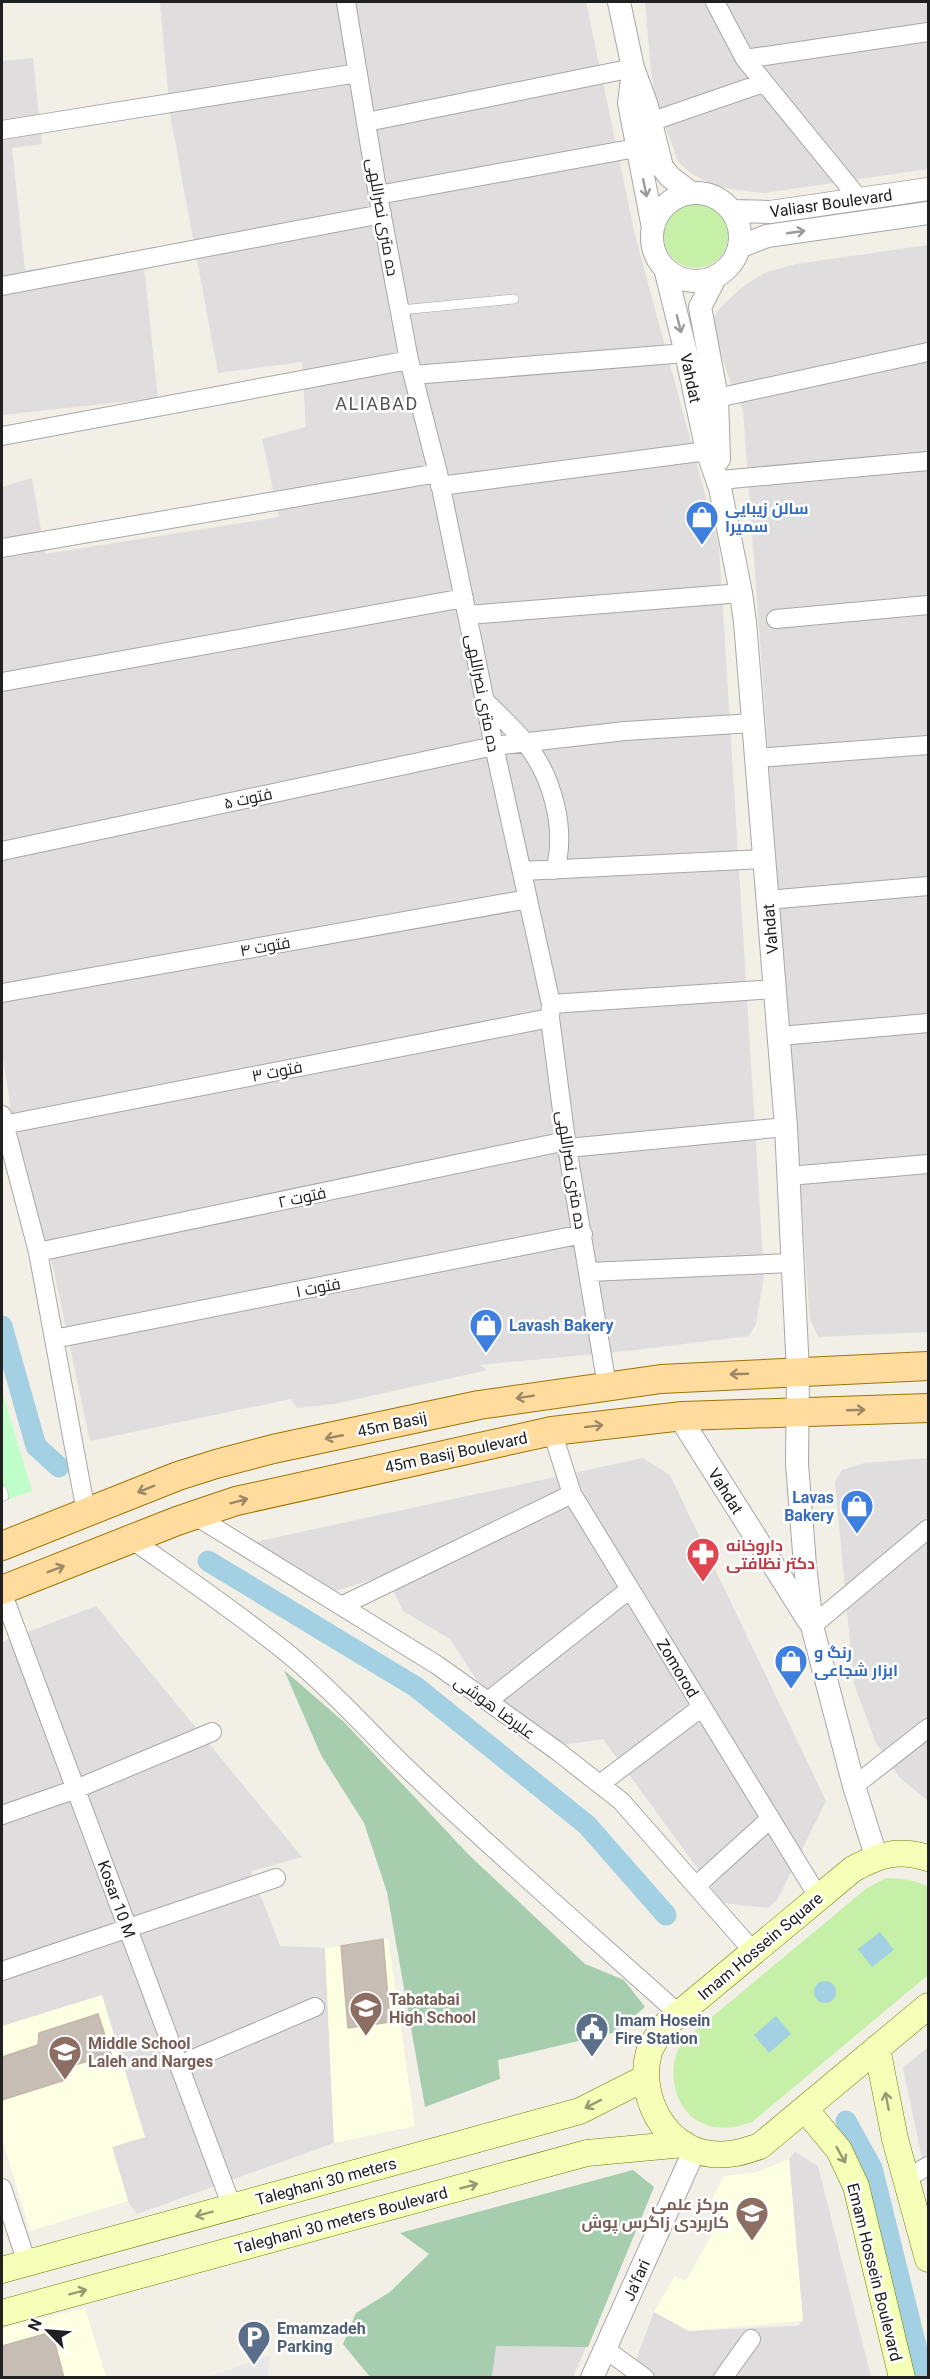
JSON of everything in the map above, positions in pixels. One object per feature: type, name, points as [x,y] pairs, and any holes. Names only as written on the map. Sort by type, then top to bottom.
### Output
[{"type":"main road","points":[[798,1372],[928,1366]]},
{"type":"main road","name":"45m Basij","points":[[2,1546],[216,1464],[273,1449],[479,1405],[607,1386],[661,1379],[798,1372]]},
{"type":"main road","points":[[479,1405],[484,1445]]},
{"type":"main road","name":"45m Basij Boulevard","points":[[2,1591],[131,1539],[237,1501],[552,1431],[679,1416],[928,1408]]},
{"type":"main road","name":"Imam Hossein Square","points":[[689,2146],[663,2127],[650,2104],[645,2078],[650,2051],[662,2028],[853,1869],[876,1856],[902,1852],[928,1858]]},
{"type":"main road","points":[[689,2146],[709,2154],[735,2155],[760,2146],[928,2006]]},
{"type":"main road","points":[[877,2048],[895,2139],[918,2172],[928,2259]]},
{"type":"main road","name":"Taleghani 30 meters","points":[[2,2270],[580,2111],[645,2078]]},
{"type":"main road","name":"Emam Hossein Boulevard","points":[[805,2109],[839,2150],[856,2186],[902,2378]]},
{"type":"main road","name":"Taleghani 30 meters Boulevard","points":[[2,2313],[586,2154],[689,2146]]},
{"type":"street","name":"ده متری نصراللهی","points":[[346,2],[378,195],[411,368],[439,479],[550,1011],[567,1144],[607,1386]]},
{"type":"street","points":[[619,2],[633,68],[646,103],[662,167],[670,177],[691,193]]},
{"type":"street","points":[[715,2],[745,58],[763,83],[860,200]]},
{"type":"street","points":[[745,58],[928,32]]},
{"type":"street","points":[[367,122],[633,68]]},
{"type":"street","points":[[633,68],[629,103],[636,148],[653,228],[654,249],[665,268],[679,278],[704,281],[727,269],[735,259],[739,247],[738,222],[732,211],[714,196],[691,193],[669,202],[660,212],[653,228]]},
{"type":"street","points":[[2,130],[358,73]]},
{"type":"street","points":[[650,122],[763,83]]},
{"type":"street","points":[[378,195],[636,148]]},
{"type":"street","name":"Valiasr Boulevard","points":[[732,211],[770,213],[928,189]]},
{"type":"street","name":"Valiasr Boulevard","points":[[739,247],[767,236],[928,213]]},
{"type":"street","points":[[2,286],[382,214]]},
{"type":"street","name":"Vahdat","points":[[665,268],[707,451],[720,484]]},
{"type":"street","name":"Vahdat","points":[[716,276],[700,307],[717,398],[720,484],[741,593],[757,758],[789,1176],[798,1372],[800,1510],[812,1626],[854,1786],[876,1856]]},
{"type":"street","points":[[717,398],[928,352]]},
{"type":"street","points":[[2,436],[411,368],[686,353]]},
{"type":"street","points":[[2,548],[439,479],[707,451]]},
{"type":"street","points":[[720,484],[928,461]]},
{"type":"street","points":[[2,682],[466,606],[741,593]]},
{"type":"street","points":[[776,619],[928,605]]},
{"type":"street","points":[[485,701],[525,742],[551,791],[559,828],[558,858],[555,870]]},
{"type":"street","name":"فتوت ۵","points":[[2,851],[494,746],[625,731],[753,723]]},
{"type":"street","points":[[757,758],[928,745]]},
{"type":"street","points":[[522,871],[763,859]]},
{"type":"street","points":[[767,900],[928,886]]},
{"type":"street","name":"فتوت ۴","points":[[2,993],[528,899]]},
{"type":"street","name":"فتوت ۳","points":[[2,1120],[550,1011],[775,989]]},
{"type":"street","points":[[780,1036],[928,1023]]},
{"type":"street","points":[[2,1120],[38,1252],[86,1512]]},
{"type":"street","name":"فتوت ۲","points":[[38,1252],[567,1144],[786,1127]]},
{"type":"street","points":[[789,1176],[928,1164]]},
{"type":"street","name":"فتوت ۱","points":[[54,1339],[583,1234]]},
{"type":"street","points":[[589,1272],[792,1263]]},
{"type":"street","name":"Vahdat","points":[[679,1416],[812,1626]]},
{"type":"street","name":"Zomorod","points":[[552,1431],[572,1494],[819,1898]]},
{"type":"street","points":[[341,1606],[572,1494]]},
{"type":"street","name":"علیرضا هوشی","points":[[194,1515],[437,1665],[621,1801],[753,1952]]},
{"type":"street","points":[[812,1626],[928,1529]]},
{"type":"street","points":[[131,1539],[234,1611],[292,1657],[343,1702],[414,1775],[487,1843],[679,2014]]},
{"type":"street","points":[[488,1701],[630,1589]]},
{"type":"street","name":"Kosar 10 M","points":[[2,1591],[232,2207]]},
{"type":"street","points":[[600,1785],[702,1707]]},
{"type":"street","points":[[854,1786],[928,1728]]},
{"type":"street","points":[[2,1815],[76,1789],[212,1732]]},
{"type":"street","points":[[696,1886],[770,1819]]},
{"type":"street","points":[[2,1971],[276,1878]]},
{"type":"street","points":[[179,2065],[315,2007]]},
{"type":"street","name":"Ja'fari","points":[[592,2378],[689,2146]]},
{"type":"street","points":[[2,2188],[27,2263]]},
{"type":"street","points":[[723,2378],[751,2339]]},
{"type":"street","points":[[605,2349],[645,2378]]},
{"type":"lane","points":[[401,310],[514,299]]},
{"type":"lane","points":[[2,1490],[4,1496],[2,1497]]},
{"type":"shaded area","points":[[160,2],[586,2],[635,235],[719,546],[764,1275],[756,1324],[749,1336],[627,1351],[479,1365],[488,1370],[334,1404],[297,1408],[291,1399],[90,1441],[53,1267],[16,1141],[2,1052],[2,487],[32,478],[45,554],[279,517],[262,439],[306,427],[302,362],[218,373],[170,114]]},
{"type":"shaded area","points":[[645,2],[928,2],[928,169],[764,193],[714,185],[692,174],[679,163],[657,105],[651,72]]},
{"type":"shaded area","points":[[33,58],[42,144],[12,148],[25,270],[143,258],[158,398],[2,415],[2,61]]},
{"type":"shaded area","points":[[928,245],[928,1332],[818,1337],[810,1319],[743,410],[733,389],[710,322],[720,308],[740,289],[764,273],[796,264]]},
{"type":"shaded area","points":[[643,1458],[670,1475],[826,1801],[777,1900],[768,1908],[723,1903],[603,1739],[563,1745],[478,1682],[450,1639],[403,1611],[386,1575],[333,1592],[250,1543]]},
{"type":"shaded area","points":[[928,1458],[928,1801],[900,1778],[876,1743],[854,1684],[835,1482],[842,1470],[865,1463]]},
{"type":"shaded area","points":[[96,1606],[302,1857],[251,1871],[280,1946],[325,1948],[334,2143],[137,2214],[128,2201],[112,2147],[145,2136],[2,2026],[2,1642]]},
{"type":"shaded area","points":[[284,1670],[344,1722],[468,1854],[585,1964],[624,1980],[645,2007],[616,2032],[498,2060],[500,2079],[425,2107],[387,1892],[364,1823],[321,1755]]},
{"type":"shaded area","name":"Tabatabai High School","points":[[388,1939],[415,2126],[334,2143],[325,1948]]},
{"type":"shaded area","name":"Middle School Laleh and Narges","points":[[102,1995],[145,2137],[112,2147],[128,2201],[30,2231],[2,2138],[2,2026]]},
{"type":"shaded area","points":[[928,2047],[928,2187],[903,2068]]},
{"type":"shaded area","points":[[795,2152],[818,2166],[871,2377],[629,2378],[654,2312],[689,2331],[797,2326],[803,2321],[789,2159]]},
{"type":"shaded area","name":"مرکز علمی کاربردی زاگرس پوش","points":[[789,2159],[803,2321],[689,2331],[654,2312],[675,2276],[686,2281],[725,2210],[711,2201],[724,2176],[757,2172]]},
{"type":"shaded area","points":[[633,2170],[654,2187],[588,2347],[496,2346],[492,2377],[371,2378],[343,2344],[356,2313],[390,2292],[429,2254],[400,2233]]},
{"type":"shaded area","points":[[85,2308],[106,2377],[2,2377],[2,2328]]},
{"type":"shaded area","points":[[495,2346],[586,2347],[573,2377],[492,2378]]},
{"type":"shaded area","name":"Emamzadeh Parking","points":[[270,2355],[268,2377],[209,2377],[210,2376]]},
{"type":"green space","points":[[696,204],[714,209],[719,213],[723,218],[728,236],[723,254],[719,259],[714,263],[696,268],[678,263],[673,259],[669,254],[664,236],[669,218],[673,213],[678,209]]},
{"type":"green space","points":[[2,1391],[32,1491],[2,1502]]},
{"type":"green space","points":[[886,1878],[913,1881],[928,1887],[928,1975],[752,2122],[721,2128],[708,2126],[692,2117],[678,2098],[673,2075],[677,2051],[683,2041],[867,1888]]},
{"type":"water","points":[[880,1932],[894,1950],[872,1967],[858,1949]]},
{"type":"water","points":[[825,1981],[833,1984],[836,1992],[833,2000],[825,2003],[817,2000],[814,1992],[817,1984]]},
{"type":"water","points":[[776,2016],[791,2034],[769,2053],[754,2035]]},
{"type":"building","points":[[383,1939],[390,2022],[348,2028],[341,1946]]},
{"type":"building","points":[[98,2014],[111,2054],[62,2069],[65,2080],[2,2100],[2,2057],[38,2045],[39,2033]]},
{"type":"building","points":[[52,2332],[64,2378],[2,2378],[2,2346]]},
{"type":"waterway","points":[[2,1326],[36,1446],[59,1467]]},
{"type":"waterway","points":[[208,1561],[416,1687],[587,1825],[666,1915]]},
{"type":"waterway","points":[[846,2121],[872,2168],[924,2378]]},
{"type":"place","name":"سالن زیبایی سمیرا","points":[[702,546]]},
{"type":"place","name":"Lavash Bakery","points":[[486,1354]]},
{"type":"place","name":"Lavas Bakery","points":[[857,1535]]},
{"type":"place","name":"داروخانه دکتر نظافتی","points":[[703,1583]]},
{"type":"place","name":"رنگ و ابزار شجاعی","points":[[791,1690]]},
{"type":"place","name":"Tabatabai High School","points":[[366,2037]]},
{"type":"place","name":"Imam Hosein Fire Station","points":[[592,2058]]},
{"type":"place","name":"Middle School Laleh and Narges","points":[[65,2081]]},
{"type":"place","name":"مرکز علمی کاربردی زاگرس پوش","points":[[752,2242]]},
{"type":"place","name":"Emamzadeh Parking","points":[[254,2366]]},
{"type":"district","name":"ALIABAD","points":[[377,404]]}]
